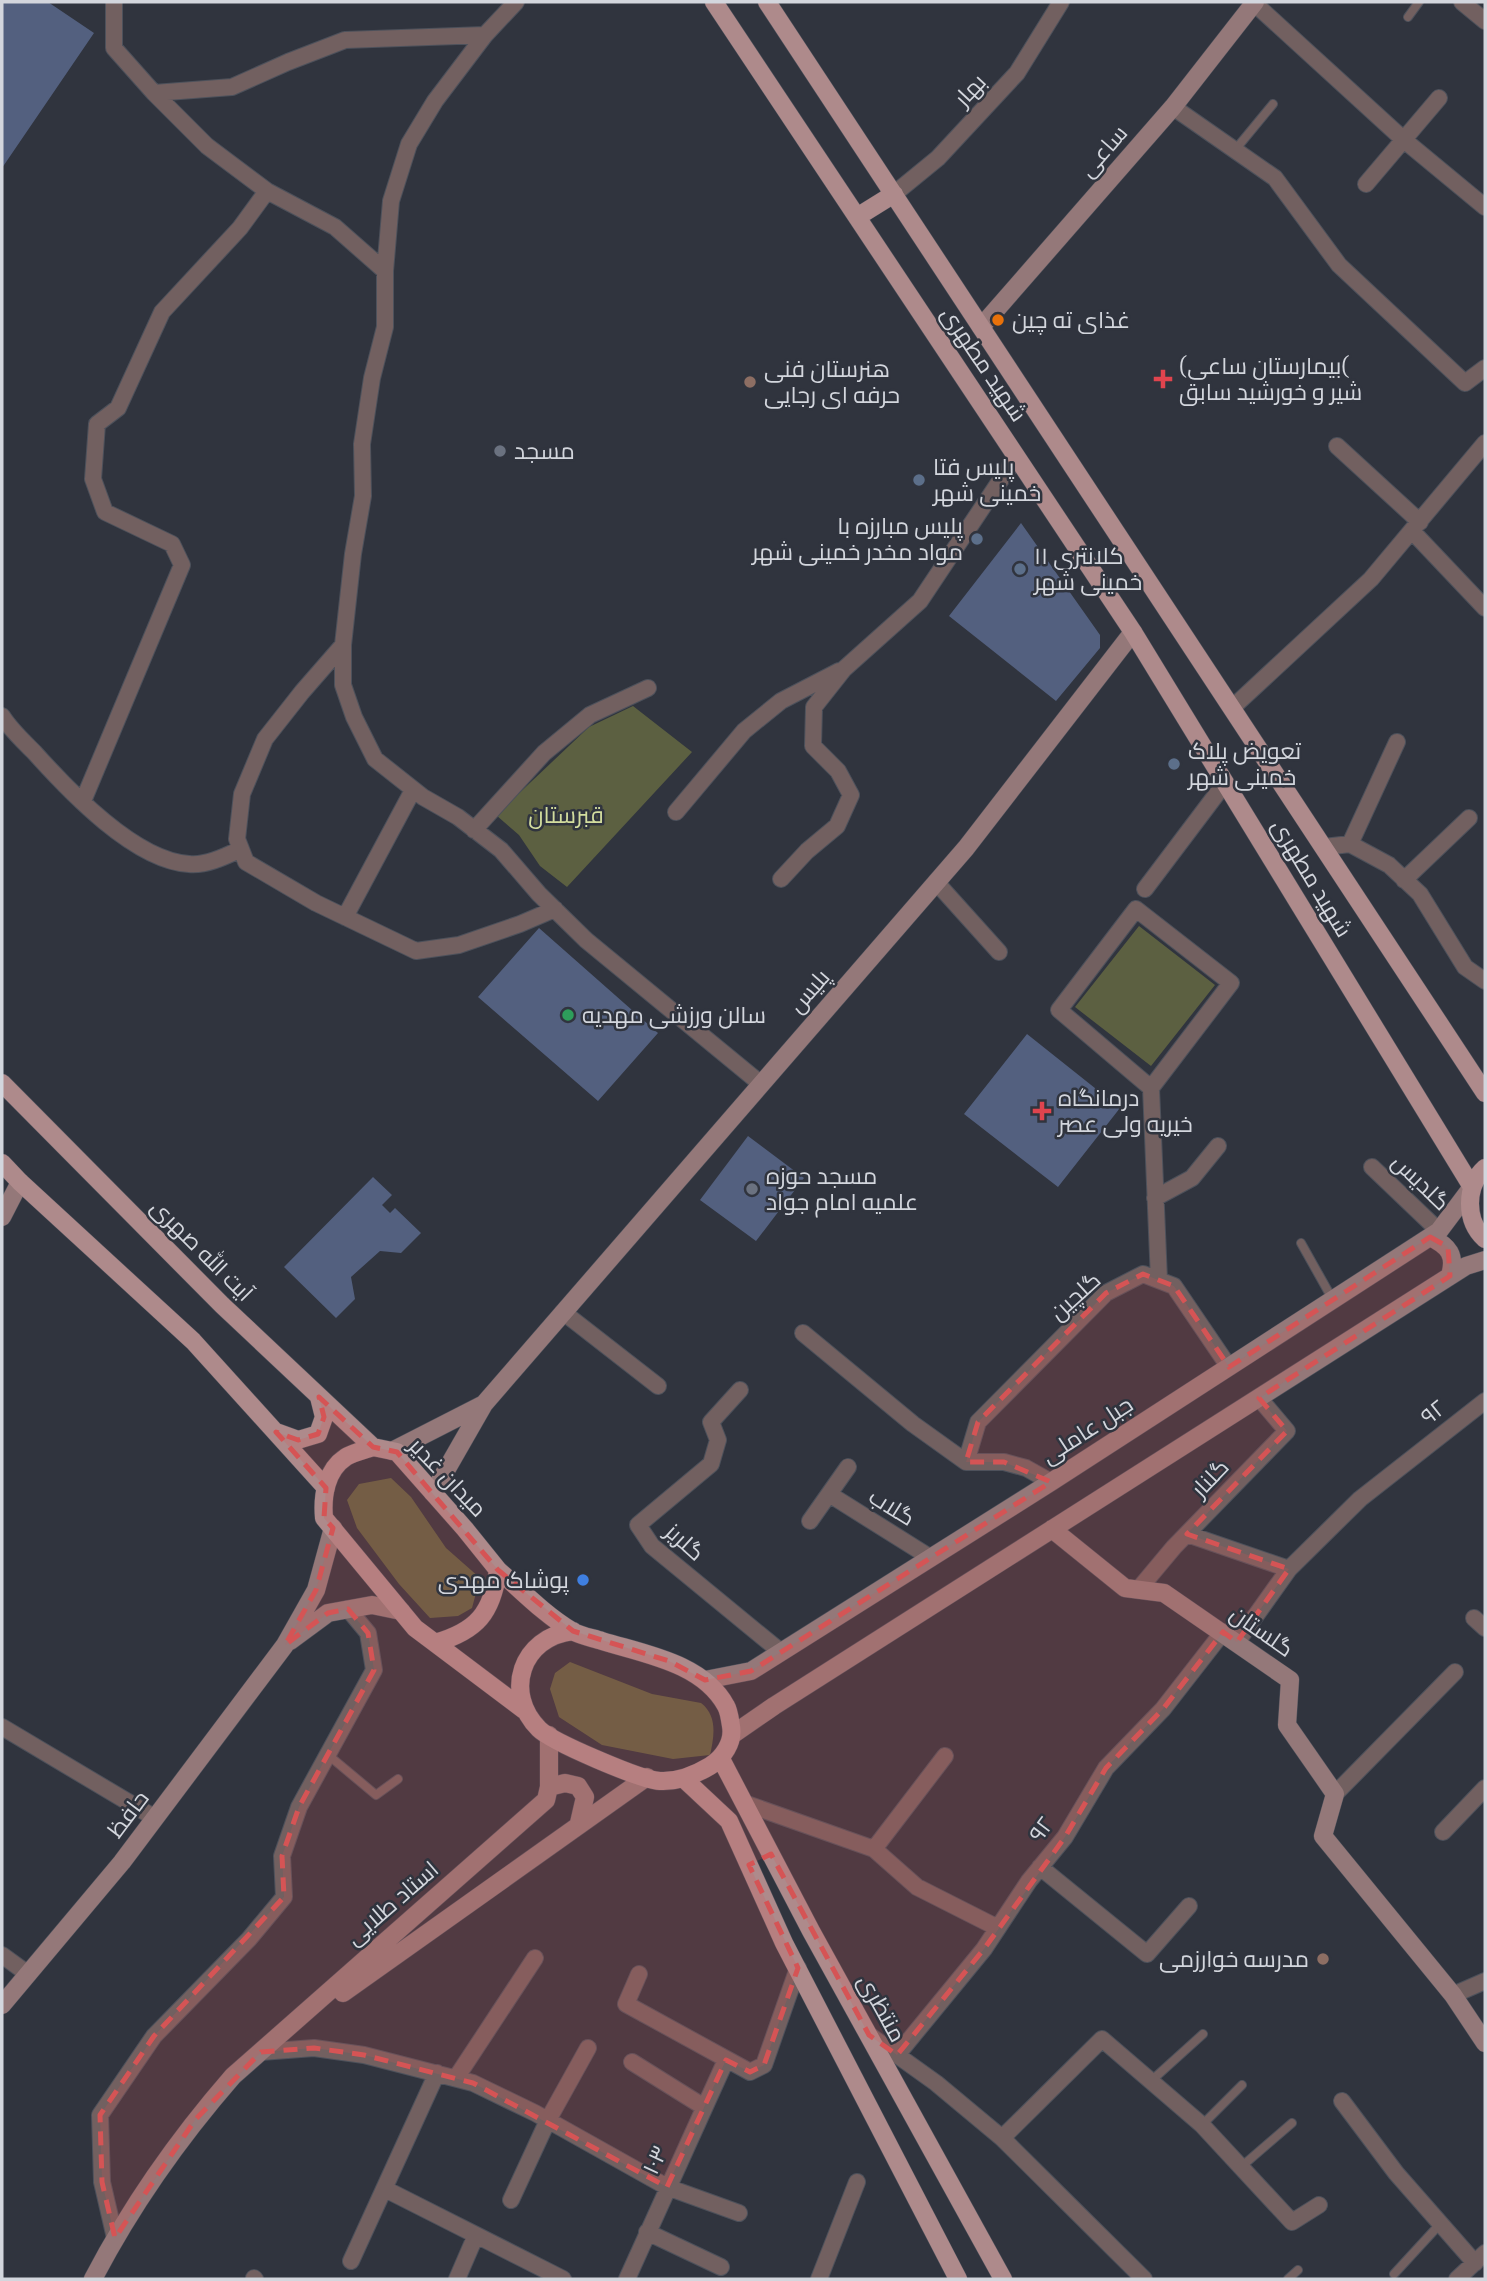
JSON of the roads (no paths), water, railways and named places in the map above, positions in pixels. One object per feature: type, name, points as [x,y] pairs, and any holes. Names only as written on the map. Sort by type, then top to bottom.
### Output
[{"type":"main road","name":"شهید مطهری","points":[[714,2],[1133,632],[1472,1187]]},
{"type":"main road","name":"شهید مطهری","points":[[767,2],[1485,1093]]},
{"type":"main road","points":[[857,217],[894,194]]},
{"type":"main road","name":"آیت الله صهری","points":[[2,1083],[222,1305],[373,1447]]},
{"type":"main road","points":[[2,1163],[193,1341],[326,1488],[322,1497],[324,1518],[415,1628],[524,1710],[540,1731],[587,1756],[660,1781],[693,1776],[721,1759],[732,1735],[727,1707],[705,1680],[669,1661],[573,1631],[558,1633],[540,1642],[525,1660],[521,1685],[524,1710]]},
{"type":"main road","points":[[1485,1168],[1472,1187],[1469,1203],[1473,1220],[1485,1239]]},
{"type":"main road","points":[[276,1433],[298,1440],[318,1434],[324,1417],[319,1397]]},
{"type":"main road","name":"میدان غدیر","points":[[326,1488],[331,1473],[345,1457],[373,1447],[397,1452],[498,1570],[573,1631]]},
{"type":"main road","points":[[435,1643],[456,1637],[478,1623],[494,1594],[498,1570]]},
{"type":"main road","name":"منتظری","points":[[721,1759],[1003,2279]]},
{"type":"main road","points":[[683,1777],[729,1821],[798,1968],[958,2279]]},
{"type":"street","points":[[114,2],[114,48],[154,93],[208,146],[267,191],[335,228],[385,271]]},
{"type":"street","points":[[516,2],[485,35],[435,101],[408,144],[391,201],[385,271],[385,327],[372,378],[362,444],[363,496],[353,554],[343,645],[343,685],[354,718],[375,760],[501,850],[586,940],[761,1084]]},
{"type":"street","name":"بهار","points":[[894,194],[938,158],[1017,74],[1061,2]]},
{"type":"street","points":[[1254,2],[1404,140],[1485,207]]},
{"type":"street","name":"ساعی","points":[[981,327],[1173,107],[1254,2]]},
{"type":"street","points":[[1462,2],[1485,21]]},
{"type":"street","points":[[154,93],[232,87],[345,40],[485,35]]},
{"type":"street","points":[[1366,184],[1439,98]]},
{"type":"street","points":[[1173,107],[1275,178],[1339,265],[1447,368],[1465,383],[1485,368]]},
{"type":"street","points":[[83,801],[182,565],[172,544],[105,512],[93,478],[97,424],[118,408],[162,312],[240,228],[267,191]]},
{"type":"street","points":[[1232,708],[1371,579],[1485,443]]},
{"type":"street","points":[[1337,446],[1416,526],[1484,603]]},
{"type":"street","points":[[780,879],[807,851],[837,826],[851,795],[838,771],[813,746],[814,707],[844,669],[920,601],[1016,457]]},
{"type":"street","name":"پلیس","points":[[484,1404],[966,848],[1133,632]]},
{"type":"street","points":[[343,645],[265,739],[243,794],[237,839],[246,862],[345,917],[416,951],[459,945],[555,909]]},
{"type":"street","points":[[676,812],[744,731],[781,701],[844,669]]},
{"type":"street","points":[[474,830],[553,745],[590,715],[648,688]]},
{"type":"street","points":[[2,716],[48,768],[113,830],[161,858],[190,865],[219,859],[241,849]]},
{"type":"street","points":[[1350,844],[1397,742]]},
{"type":"street","points":[[1145,889],[1225,783]]},
{"type":"street","points":[[345,917],[414,790]]},
{"type":"street","points":[[1404,880],[1468,818]]},
{"type":"street","points":[[1324,847],[1350,844],[1388,865],[1420,894],[1465,967],[1485,981]]},
{"type":"street","points":[[936,882],[999,952]]},
{"type":"street","points":[[1151,1088],[1059,1010],[1136,909],[1231,983],[1151,1088],[1159,1280],[1174,1286],[1229,1367]]},
{"type":"street","points":[[1155,1198],[1192,1178],[1218,1146]]},
{"type":"street","name":"گلدیس","points":[[1372,1167],[1435,1234]]},
{"type":"street","points":[[2,1217],[20,1182]]},
{"type":"street","name":"جبل عاملی","points":[[705,1680],[751,1671],[1051,1482],[1435,1234],[1472,1187]]},
{"type":"street","points":[[1435,1234],[1453,1255],[1450,1276]]},
{"type":"street","points":[[732,1735],[1450,1276],[1466,1266],[1485,1260]]},
{"type":"street","name":"گلچین","points":[[966,1462],[978,1422],[1106,1293],[1143,1274],[1159,1280]]},
{"type":"street","points":[[564,1312],[658,1387]]},
{"type":"street","points":[[803,1333],[913,1424],[966,1462],[1004,1462],[1026,1468],[1051,1482]]},
{"type":"street","name":"گلریز","points":[[740,1390],[711,1422],[718,1440],[711,1464],[638,1525],[652,1546],[781,1653]]},
{"type":"street","name":"گلنار","points":[[1138,1590],[1187,1534],[1287,1431],[1259,1398]]},
{"type":"street","name":"۹۲","points":[[897,2055],[984,1949],[1040,1867],[1065,1837],[1106,1768],[1230,1637],[1289,1569],[1360,1499],[1485,1401]]},
{"type":"street","points":[[393,1451],[484,1404]]},
{"type":"street","points":[[433,1493],[484,1404]]},
{"type":"street","points":[[810,1521],[848,1467]]},
{"type":"street","name":"گلاب","points":[[829,1494],[931,1558]]},
{"type":"street","points":[[285,1645],[316,1590],[333,1528]]},
{"type":"street","name":"گلستان","points":[[1052,1529],[1125,1588],[1164,1593],[1290,1680],[1287,1725],[1335,1794]]},
{"type":"street","points":[[1187,1534],[1289,1569]]},
{"type":"street","points":[[285,1645],[328,1613],[372,1605],[401,1611]]},
{"type":"street","points":[[115,2238],[102,2182],[100,2115],[154,2036],[249,1939],[284,1897],[282,1856],[299,1807],[373,1670],[368,1633],[348,1609]]},
{"type":"street","name":"حافظ","points":[[2,2005],[122,1863],[285,1645]]},
{"type":"street","points":[[1455,1672],[1335,1794],[1323,1836],[1453,1995],[1485,2043]]},
{"type":"street","points":[[2,1727],[155,1818]]},
{"type":"street","points":[[549,1735],[549,1787],[565,1783],[578,1786],[585,1797],[579,1823]]},
{"type":"street","points":[[874,1849],[946,1756]]},
{"type":"street","name":"استاد طلایی","points":[[261,2052],[647,1777]]},
{"type":"street","name":"استاد طلایی","points":[[93,2279],[115,2238],[195,2120],[233,2076],[546,1800],[549,1787]]},
{"type":"street","points":[[1443,1832],[1485,1788]]},
{"type":"street","points":[[744,1803],[874,1849],[917,1887],[998,1927]]},
{"type":"street","points":[[1040,1867],[1147,1954],[1189,1906]]},
{"type":"street","points":[[2,1955],[28,1974]]},
{"type":"street","points":[[456,2078],[535,1958]]},
{"type":"street","points":[[639,1974],[626,2004],[750,2072],[764,2065],[798,1968]]},
{"type":"street","points":[[1453,1995],[1485,1981]]},
{"type":"street","points":[[869,2035],[936,2083],[1002,2138],[1144,2279]]},
{"type":"street","points":[[1002,2138],[1102,2039],[1202,2125],[1293,2222],[1319,2205]]},
{"type":"street","points":[[261,2052],[314,2048],[364,2055],[473,2083],[548,2120],[667,2187],[739,2213]]},
{"type":"street","points":[[511,2200],[548,2120],[588,2048]]},
{"type":"street","name":"۱۰۳","points":[[627,2279],[726,2060]]},
{"type":"street","points":[[632,2062],[704,2107]]},
{"type":"street","points":[[351,2261],[437,2073]]},
{"type":"street","points":[[1342,2101],[1396,2173],[1440,2224],[1480,2258],[1457,2279]]},
{"type":"street","points":[[818,2279],[857,2182]]},
{"type":"street","points":[[385,2189],[563,2279]]},
{"type":"street","points":[[647,2232],[720,2267]]},
{"type":"street","points":[[457,2279],[476,2235]]},
{"type":"lane","points":[[1408,17],[1419,2]]},
{"type":"lane","points":[[1235,150],[1273,104]]},
{"type":"lane","points":[[1301,1243],[1333,1300]]},
{"type":"lane","points":[[327,1754],[376,1795],[398,1779]]},
{"type":"lane","points":[[1151,2081],[1203,2034]]},
{"type":"lane","points":[[1202,2125],[1242,2085]]},
{"type":"lane","points":[[1241,2167],[1292,2123]]},
{"type":"lane","points":[[1394,2274],[1440,2224]]},
{"type":"lane","points":[[1288,2279],[1298,2270]]},
{"type":"place","name":"غذای ته چین","points":[[998,320]]},
{"type":"place","name":"(بیمارستان ساعی( شیر و خورشید سابق","points":[[1163,379]]},
{"type":"place","name":"هنرستان فنی حرفه ای رجایی","points":[[750,382]]},
{"type":"place","name":"مسجد","points":[[500,451]]},
{"type":"place","name":"پلیس فتا خمینی شهر","points":[[919,480]]},
{"type":"place","name":"پلیس مبارزه با مواد مخدر خمینی شهر","points":[[977,539]]},
{"type":"place","name":"کلانتری ۱۱ خمینی شهر","points":[[1020,569]]},
{"type":"place","name":"تعویض پلاک خمینی شهر","points":[[1174,764]]},
{"type":"place","name":"سالن ورزشی مهدیه","points":[[568,1015]]},
{"type":"place","name":"درمانگاه خیریه ولی عصر","points":[[1042,1111]]},
{"type":"place","name":"مسجد حوزه علمیه امام جواد","points":[[752,1189]]},
{"type":"place","name":"پوشاک مهدی","points":[[583,1580]]},
{"type":"place","name":"مدرسه خوارزمی","points":[[1323,1959]]},
{"type":"park label","name":"قبرستان","points":[[566,815]]}]
